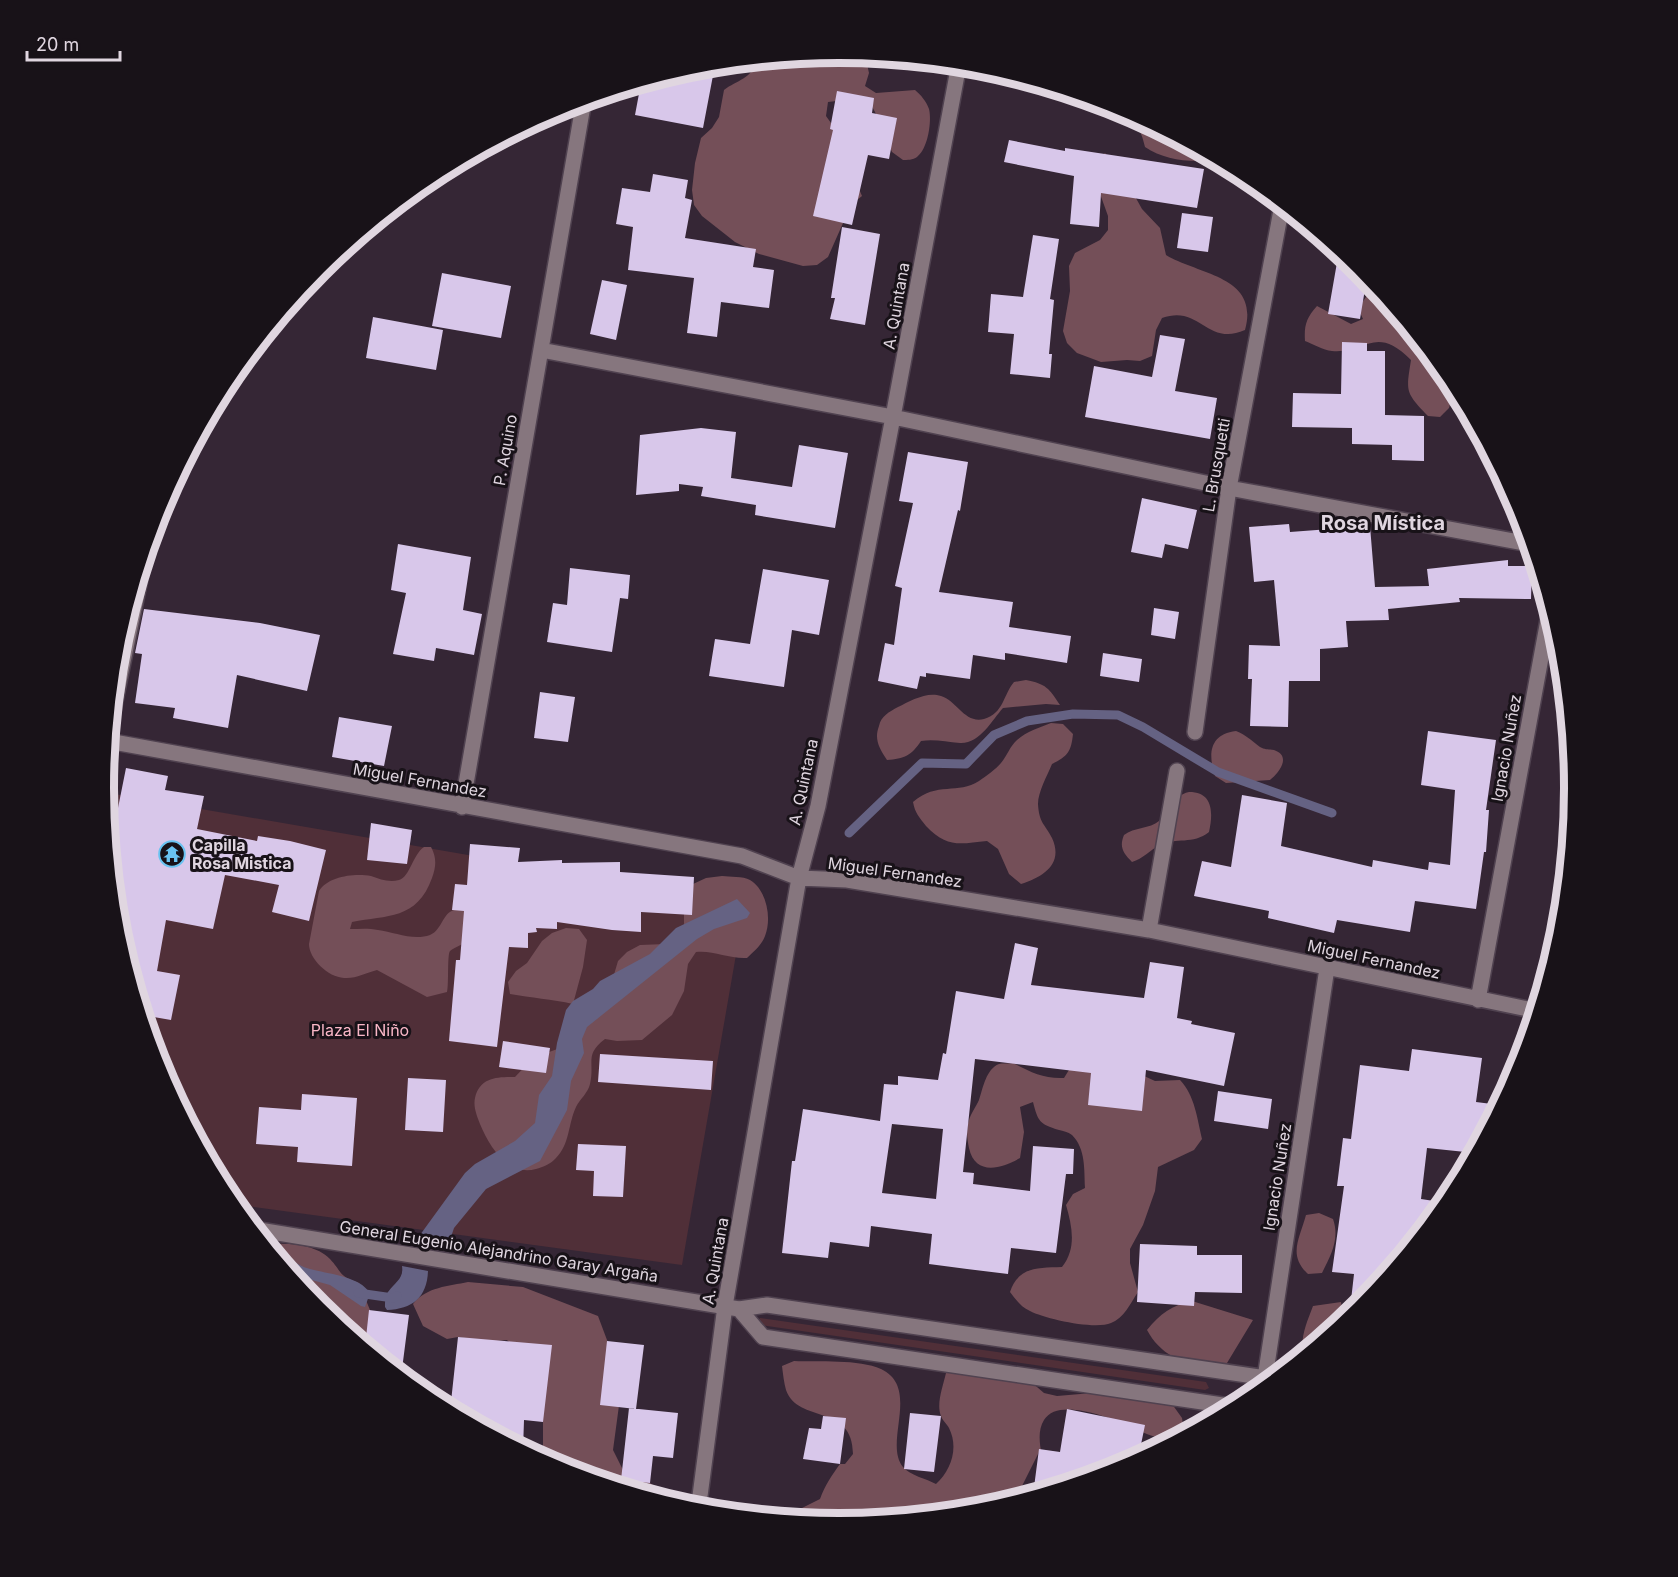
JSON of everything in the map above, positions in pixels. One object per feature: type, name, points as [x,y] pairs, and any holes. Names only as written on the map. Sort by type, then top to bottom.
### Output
[{"type":"street","name":"A. Quintana","points":[[700,1500],[799,878],[818,806],[957,73]]},
{"type":"street","name":"P. Aquino","points":[[462,807],[582,110]]},
{"type":"street","name":"L. Brusquetti","points":[[1195,732],[1229,488],[1281,213]]},
{"type":"street","points":[[541,350],[893,417],[1229,488],[1521,542]]},
{"type":"street","name":"Ignacio Nuñez","points":[[1478,1000],[1546,628]]},
{"type":"street","name":"Miguel Fernandez","points":[[115,742],[742,856],[799,878],[848,880],[1149,930],[1530,1010]]},
{"type":"street","points":[[1149,930],[1177,771]]},
{"type":"street","name":"Ignacio Nuñez","points":[[1267,1374],[1327,968]]},
{"type":"street","name":"General Eugenio Alejandrino Garay Argaña","points":[[264,1231],[732,1308],[767,1305],[1257,1382]]},
{"type":"street","points":[[732,1308],[763,1337],[1221,1405]]},
{"type":"green space","name":"Plaza El Niño","points":[[114,794],[745,903],[682,1265],[246,1206],[188,1109],[152,1022],[127,930],[115,836]]},
{"type":"green space","points":[[760,1318],[1206,1382],[1209,1388],[1205,1390],[761,1325],[758,1322]]},
{"type":"shaded area","points":[[867,64],[869,73],[865,86],[876,93],[915,90],[928,106],[929,127],[924,148],[915,158],[903,160],[892,152],[869,101],[854,99],[828,102],[826,116],[841,137],[862,196],[851,205],[828,257],[817,265],[803,266],[759,254],[735,242],[702,216],[694,205],[692,190],[701,138],[712,128],[719,117],[724,90],[753,68],[792,65]]},
{"type":"shaded area","points":[[1137,127],[1199,158],[1197,161],[1183,160],[1157,153],[1145,147]]},
{"type":"shaded area","points":[[1105,153],[1122,173],[1142,209],[1160,228],[1166,255],[1224,280],[1244,298],[1247,312],[1245,330],[1232,334],[1221,333],[1186,316],[1175,315],[1162,318],[1156,330],[1152,356],[1140,361],[1101,362],[1077,353],[1067,343],[1063,331],[1070,291],[1069,266],[1075,253],[1100,240],[1108,230],[1108,216],[1099,191],[1095,163]]},
{"type":"shaded area","points":[[1369,293],[1415,347],[1451,400],[1449,408],[1440,417],[1428,416],[1411,396],[1408,379],[1411,360],[1399,349],[1379,342],[1344,351],[1332,351],[1305,341],[1306,322],[1317,306],[1351,324],[1363,319],[1358,308]]},
{"type":"shaded area","points":[[1026,680],[1046,688],[1060,705],[1003,708],[974,740],[960,743],[921,741],[911,753],[898,759],[887,760],[880,747],[877,735],[882,720],[892,711],[913,700],[930,695],[941,696],[966,715],[977,720],[984,719],[996,713],[1014,682]]},
{"type":"shaded area","points":[[1051,723],[1063,724],[1073,734],[1068,753],[1052,764],[1038,799],[1040,815],[1052,838],[1055,855],[1053,862],[1044,873],[1021,884],[1009,874],[998,849],[987,841],[954,843],[940,838],[921,820],[913,802],[930,792],[963,787],[979,781],[999,765],[1017,740]]},
{"type":"shaded area","points":[[1236,731],[1260,747],[1274,750],[1282,756],[1280,769],[1270,780],[1226,783],[1215,776],[1211,753],[1213,747],[1220,736]]},
{"type":"shaded area","points":[[1189,792],[1203,796],[1210,805],[1209,832],[1191,840],[1172,841],[1160,845],[1132,862],[1123,850],[1124,835],[1155,824],[1175,800]]},
{"type":"shaded area","points":[[424,847],[431,847],[435,866],[426,892],[418,902],[400,913],[352,922],[350,929],[371,929],[410,937],[424,937],[439,928],[448,913],[458,909],[466,911],[464,943],[451,950],[449,954],[447,992],[427,997],[377,970],[348,978],[338,977],[326,971],[312,956],[309,944],[319,891],[329,882],[350,875],[371,876],[388,881],[399,880],[406,875]]},
{"type":"shaded area","points":[[722,876],[750,880],[760,891],[768,913],[767,929],[762,942],[747,958],[696,952],[688,964],[684,991],[672,1015],[642,1040],[605,1039],[594,1050],[589,1087],[573,1113],[564,1147],[556,1158],[549,1164],[536,1169],[526,1170],[508,1164],[494,1150],[484,1133],[475,1108],[477,1091],[490,1080],[515,1077],[533,1058],[560,1048],[610,988],[618,961],[627,952],[640,945],[666,944],[684,925],[684,912],[693,884],[706,878]]},
{"type":"shaded area","points":[[737,899],[750,913],[747,918],[714,929],[697,939],[587,1027],[582,1039],[584,1053],[571,1081],[567,1110],[540,1161],[486,1189],[454,1228],[450,1240],[420,1235],[465,1173],[475,1164],[515,1141],[535,1123],[539,1095],[552,1076],[557,1043],[566,1010],[573,1001],[593,989],[600,981],[650,954],[676,928]]},
{"type":"shaded area","points":[[566,928],[579,929],[587,940],[583,967],[573,1004],[510,994],[508,982],[516,971],[527,963],[542,941],[552,933]]},
{"type":"shaded area","points":[[1013,1063],[1031,1072],[1050,1077],[1064,1078],[1072,1065],[1142,1075],[1155,1081],[1180,1080],[1192,1100],[1202,1139],[1194,1150],[1158,1167],[1155,1191],[1143,1225],[1130,1249],[1130,1263],[1138,1292],[1123,1314],[1111,1323],[1094,1325],[1070,1323],[1037,1314],[1024,1307],[1010,1292],[1019,1277],[1030,1270],[1062,1267],[1070,1252],[1072,1237],[1066,1205],[1073,1194],[1085,1188],[1083,1160],[1077,1141],[1069,1133],[1043,1124],[1038,1118],[1033,1102],[1020,1107],[1024,1132],[1020,1158],[1005,1165],[990,1168],[977,1163],[972,1157],[968,1141],[968,1123],[986,1079],[995,1066]]},
{"type":"shaded area","points":[[1319,1213],[1333,1219],[1335,1240],[1322,1273],[1308,1274],[1298,1260],[1298,1240],[1306,1215]]},
{"type":"shaded area","points":[[275,1244],[291,1244],[316,1250],[330,1259],[344,1276],[359,1283],[370,1310],[374,1333],[370,1341],[361,1334],[326,1302]]},
{"type":"shaded area","points":[[285,1256],[307,1268],[343,1276],[359,1283],[370,1293],[365,1307],[330,1285],[304,1278]]},
{"type":"shaded area","points":[[402,1266],[428,1271],[425,1288],[411,1304],[387,1310],[386,1295],[400,1277]]},
{"type":"shaded area","points":[[468,1282],[523,1287],[598,1316],[619,1372],[620,1398],[613,1450],[625,1474],[650,1483],[662,1492],[606,1475],[543,1451],[543,1422],[524,1360],[507,1340],[485,1342],[458,1337],[447,1339],[423,1326],[413,1304],[424,1294],[446,1286]]},
{"type":"shaded area","points":[[1192,1301],[1253,1320],[1227,1363],[1203,1365],[1181,1360],[1162,1349],[1147,1330],[1167,1311]]},
{"type":"shaded area","points":[[1341,1302],[1342,1311],[1302,1346],[1306,1324],[1313,1306]]},
{"type":"shaded area","points":[[794,1361],[862,1364],[881,1369],[893,1378],[900,1402],[898,1457],[906,1470],[936,1484],[946,1472],[952,1458],[952,1436],[942,1418],[939,1406],[946,1373],[957,1367],[1023,1375],[1044,1393],[1057,1396],[1127,1390],[1167,1397],[1182,1418],[1183,1427],[1161,1438],[1093,1413],[1070,1409],[1059,1410],[1050,1414],[1041,1426],[1040,1445],[1046,1470],[1039,1452],[1020,1491],[934,1508],[839,1514],[795,1512],[820,1499],[840,1464],[845,1464],[853,1454],[851,1438],[844,1427],[835,1420],[802,1407],[792,1400],[786,1390],[782,1366]]},
{"type":"building","points":[[713,74],[703,128],[635,115],[639,92]]},
{"type":"building","points":[[837,91],[874,98],[872,113],[897,118],[889,159],[868,155],[852,225],[813,216],[833,130],[830,129]]},
{"type":"building","points":[[1009,140],[1065,151],[1065,148],[1204,169],[1197,208],[1101,193],[1099,227],[1070,224],[1074,176],[1004,162]]},
{"type":"building","points":[[653,174],[688,180],[685,198],[692,200],[685,238],[756,249],[753,267],[774,270],[769,308],[721,302],[717,337],[687,333],[694,278],[628,270],[633,227],[616,224],[622,188],[650,192]]},
{"type":"building","points":[[1182,213],[1213,217],[1208,252],[1177,248]]},
{"type":"building","points":[[842,227],[880,234],[865,325],[830,319],[835,298],[831,298]]},
{"type":"building","points":[[1033,235],[1059,239],[1050,299],[1054,300],[1049,354],[1052,354],[1050,378],[1010,374],[1014,334],[988,332],[991,294],[1023,297]]},
{"type":"building","points":[[1337,261],[1365,289],[1360,319],[1328,314]]},
{"type":"building","points":[[442,273],[511,286],[501,338],[432,326]]},
{"type":"building","points":[[602,280],[627,285],[616,340],[590,334]]},
{"type":"building","points":[[373,317],[443,330],[436,370],[366,358]]},
{"type":"building","points":[[1160,335],[1185,339],[1175,391],[1217,398],[1210,439],[1085,417],[1094,366],[1152,377]]},
{"type":"building","points":[[1342,342],[1367,343],[1367,351],[1385,351],[1385,415],[1424,416],[1424,461],[1392,460],[1392,445],[1352,444],[1352,428],[1292,427],[1293,393],[1341,394]]},
{"type":"building","points":[[701,428],[736,432],[731,478],[792,487],[799,445],[848,453],[835,528],[755,515],[756,505],[701,496],[703,487],[679,484],[679,491],[636,495],[640,435]]},
{"type":"building","points":[[908,452],[968,462],[960,511],[958,510],[939,592],[1013,602],[1009,627],[1071,636],[1067,663],[1005,653],[1005,660],[973,655],[970,679],[926,673],[926,677],[920,676],[917,689],[878,681],[885,643],[894,645],[902,588],[895,586],[913,503],[899,501]]},
{"type":"building","points":[[1142,498],[1197,510],[1188,549],[1165,544],[1162,558],[1131,552]]},
{"type":"building","points":[[1289,524],[1290,532],[1370,526],[1375,587],[1429,586],[1427,569],[1508,560],[1508,566],[1529,566],[1532,574],[1531,599],[1459,598],[1460,602],[1388,609],[1389,620],[1346,621],[1348,647],[1320,649],[1320,681],[1289,681],[1288,727],[1250,726],[1252,679],[1248,679],[1249,645],[1280,646],[1274,580],[1254,582],[1249,527]]},
{"type":"building","points":[[398,544],[471,557],[463,610],[482,614],[474,655],[436,648],[434,661],[393,654],[406,593],[391,590]]},
{"type":"building","points":[[570,568],[630,575],[628,599],[620,598],[612,652],[547,642],[553,603],[567,605]]},
{"type":"building","points":[[763,569],[829,580],[819,635],[792,630],[784,687],[709,676],[715,639],[750,644]]},
{"type":"building","points":[[1154,608],[1179,612],[1175,639],[1151,635]]},
{"type":"building","points":[[144,609],[260,623],[320,635],[307,691],[237,675],[228,728],[173,718],[175,708],[135,703],[142,654],[135,653]]},
{"type":"building","points":[[1103,653],[1142,659],[1139,682],[1100,676]]},
{"type":"building","points":[[540,692],[575,697],[568,742],[534,738]]},
{"type":"building","points":[[339,717],[392,726],[384,766],[332,757]]},
{"type":"building","points":[[1428,731],[1496,740],[1486,810],[1489,810],[1486,852],[1484,852],[1476,909],[1415,901],[1410,932],[1337,920],[1334,933],[1268,918],[1269,911],[1194,896],[1202,861],[1231,867],[1242,795],[1287,803],[1281,846],[1372,867],[1373,860],[1428,870],[1429,862],[1450,865],[1455,790],[1421,785]]},
{"type":"building","points":[[126,768],[168,776],[165,790],[204,796],[197,829],[257,841],[258,836],[290,841],[326,850],[309,921],[272,912],[279,885],[225,875],[213,929],[166,920],[157,971],[180,975],[171,1020],[150,1016],[127,930],[115,836],[114,807],[118,808]]},
{"type":"building","points":[[371,823],[412,830],[407,864],[367,860]]},
{"type":"building","points":[[470,844],[520,848],[518,862],[562,860],[562,863],[620,862],[620,872],[694,877],[692,915],[641,912],[641,932],[557,922],[557,929],[536,928],[537,932],[528,933],[528,948],[509,947],[497,1047],[449,1041],[456,960],[460,960],[464,911],[452,910],[455,884],[467,885]]},
{"type":"building","points":[[1015,943],[1038,948],[1031,985],[1144,998],[1150,962],[1184,967],[1177,1018],[1192,1021],[1191,1024],[1235,1033],[1224,1086],[1146,1070],[1142,1111],[1088,1105],[1091,1073],[975,1059],[963,1172],[974,1173],[973,1184],[1030,1191],[1033,1146],[1074,1149],[1073,1174],[1066,1174],[1056,1253],[1011,1248],[1008,1274],[929,1264],[932,1234],[871,1226],[869,1247],[830,1242],[828,1258],[782,1253],[792,1161],[795,1161],[803,1109],[880,1121],[884,1084],[898,1085],[898,1076],[938,1080],[943,1053],[946,1054],[956,991],[1004,999]],"holes":[[[892,1124],[943,1129],[936,1199],[882,1193]]]},
{"type":"building","points":[[503,1041],[550,1048],[546,1073],[499,1067]]},
{"type":"building","points":[[1412,1049],[1482,1058],[1476,1102],[1492,1104],[1466,1152],[1427,1148],[1421,1199],[1435,1201],[1415,1230],[1351,1303],[1354,1274],[1332,1272],[1344,1186],[1337,1186],[1343,1138],[1351,1139],[1360,1065],[1409,1071]]},
{"type":"building","points":[[600,1054],[713,1061],[711,1090],[598,1082]]},
{"type":"building","points":[[408,1078],[446,1080],[443,1132],[405,1130]]},
{"type":"building","points":[[1218,1091],[1272,1099],[1268,1129],[1214,1121]]},
{"type":"building","points":[[302,1094],[357,1098],[352,1166],[297,1162],[298,1147],[256,1144],[259,1107],[301,1110]]},
{"type":"building","points":[[578,1144],[626,1146],[623,1197],[593,1196],[594,1171],[576,1170]]},
{"type":"building","points":[[1140,1244],[1197,1246],[1197,1255],[1242,1255],[1242,1293],[1195,1292],[1194,1306],[1137,1302]]},
{"type":"building","points":[[369,1310],[409,1315],[402,1368],[366,1338]]},
{"type":"building","points":[[458,1337],[552,1345],[543,1422],[524,1420],[523,1441],[451,1401]]},
{"type":"building","points":[[607,1341],[644,1345],[636,1409],[600,1405]]},
{"type":"building","points":[[629,1408],[678,1413],[673,1458],[653,1456],[650,1483],[621,1480]]},
{"type":"building","points":[[1067,1409],[1145,1425],[1140,1448],[1117,1459],[1034,1487],[1039,1449],[1060,1452]]},
{"type":"building","points":[[910,1413],[941,1416],[934,1472],[904,1469]]},
{"type":"building","points":[[823,1416],[846,1418],[840,1464],[803,1459],[809,1428],[821,1429]]},
{"type":"waterway","points":[[849,833],[922,763],[966,764],[994,735],[1027,721],[1073,714],[1118,715],[1143,727],[1218,772],[1332,813]]},
{"type":"waterway","points":[[358,1293],[393,1298],[397,1296]]},
{"type":"place","name":"Capilla Rosa Mistica","points":[[172,854]]},
{"type":"district","name":"Rosa Mística","points":[[1383,523]]}]
